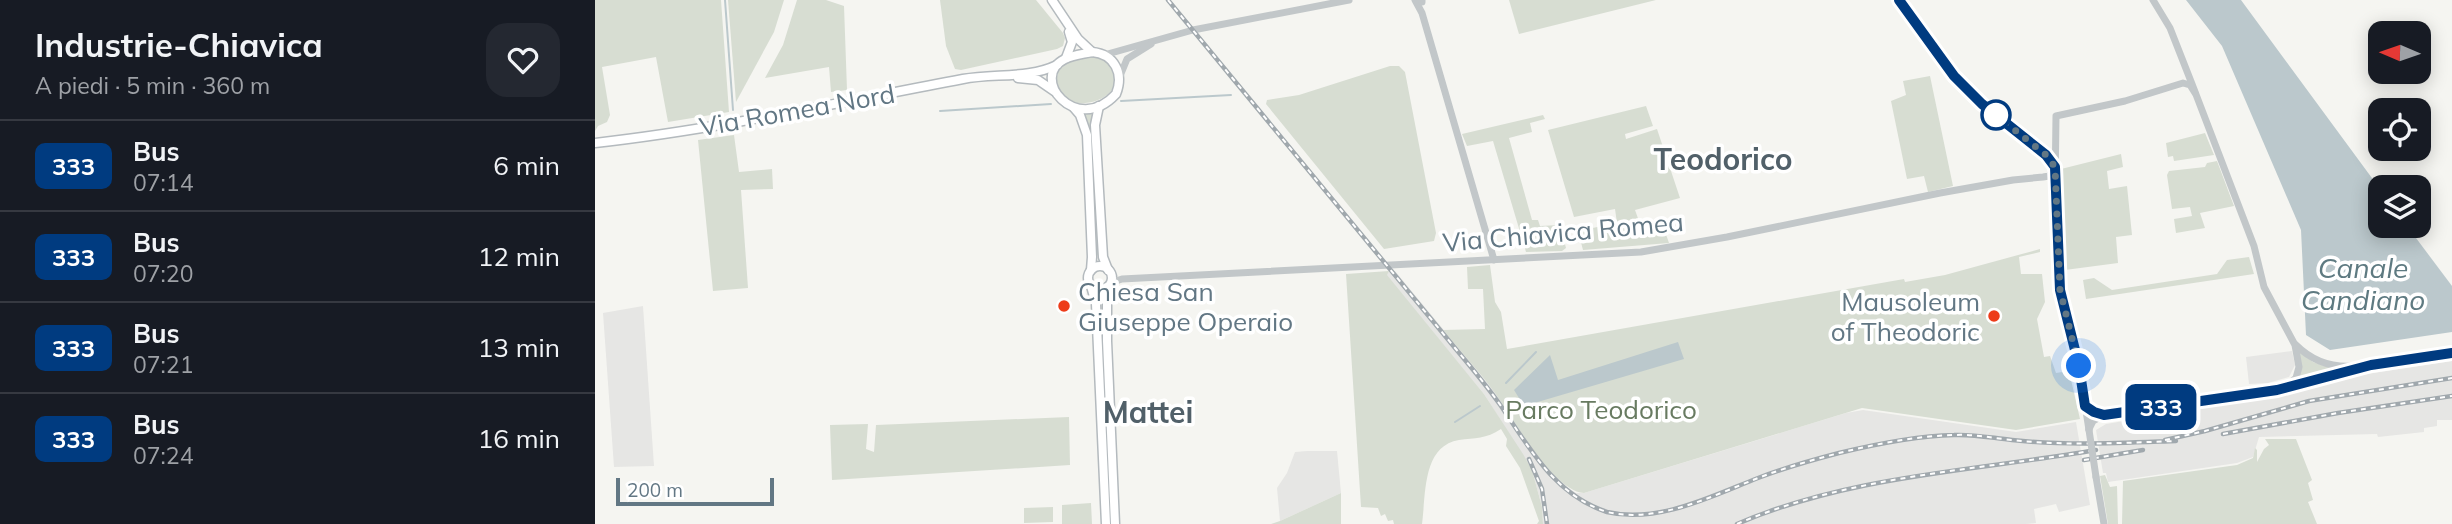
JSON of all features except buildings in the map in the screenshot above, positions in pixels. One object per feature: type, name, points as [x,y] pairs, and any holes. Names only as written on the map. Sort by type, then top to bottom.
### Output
[{"type":"main road","points":[[1052,0],[1079,39],[1092,52]]},
{"type":"main road","points":[[1062,16],[1072,37],[1069,53],[1057,65],[1053,81],[1055,91],[1062,102],[1074,108],[1080,115],[1087,135],[1092,257],[1088,277],[1097,304],[1106,524]]},
{"type":"main road","points":[[1066,58],[1092,52],[1104,55],[1117,66],[1120,77],[1116,94],[1099,106],[1074,108]]},
{"type":"main road","name":"Via Romea Nord","points":[[595,143],[706,127],[973,77],[1040,72],[1057,65]]},
{"type":"main road","name":"Via Romea Nord","points":[[998,75],[1038,80],[1055,91]]},
{"type":"main road","points":[[1099,106],[1095,125],[1103,257],[1109,271],[1107,341],[1115,524]]},
{"type":"main road","points":[[1091,270],[1100,266],[1109,271]]},
{"type":"main road","points":[[1091,286],[1097,289],[1108,285]]},
{"type":"street","points":[[1104,55],[1204,28],[1349,0]]},
{"type":"street","points":[[1421,0],[1422,13],[1494,260]]},
{"type":"street","points":[[1899,0],[1954,76],[1982,104],[2051,159],[2055,167]]},
{"type":"street","points":[[2153,0],[2170,28],[2254,246],[2264,287],[2295,345],[2299,367],[2296,379],[2267,391]]},
{"type":"street","points":[[1120,77],[1127,59],[1159,40]]},
{"type":"street","points":[[2104,524],[2073,340],[2060,290],[2055,191],[2056,116],[2125,101],[2183,83],[2190,85],[2195,93]]},
{"type":"street","points":[[2029,140],[2046,145],[2055,134]]},
{"type":"street","points":[[2055,167],[2053,172],[2043,177],[2053,185],[2055,191]]},
{"type":"street","name":"Via Chiavica Romea","points":[[1108,285],[1122,278],[1580,256],[1677,247],[1931,195],[2043,177]]},
{"type":"street","name":"Via Chiavica Romea","points":[[1109,271],[1122,278]]},
{"type":"street","points":[[2295,345],[2310,356],[2336,367],[2371,365],[2452,353]]},
{"type":"street","points":[[2089,430],[2093,421],[2104,415],[2289,388],[2371,365]]},
{"type":"street","points":[[2085,406],[2104,415]]},
{"type":"shaded area","points":[[1389,271],[1395,271],[1495,392],[1549,468],[1576,493],[1584,493],[1863,410],[2016,432],[2076,422],[2090,505],[2059,512],[2056,504],[2034,509],[2036,523],[2026,524],[1543,524],[1542,507],[1532,470],[1484,394],[1386,275]]},
{"type":"shaded area","points":[[643,306],[654,466],[614,467],[603,313]]},
{"type":"shaded area","points":[[2292,351],[2295,365],[2289,377],[2268,383],[2249,384],[2246,357]]},
{"type":"shaded area","points":[[2452,361],[2452,420],[2437,420],[2437,426],[2424,428],[2424,432],[2378,437],[2377,434],[2259,437],[2253,457],[2237,463],[2108,482],[2106,473],[2103,473],[2096,430],[2106,424],[2203,408],[2354,376]]},
{"type":"shaded area","points":[[1337,451],[1341,493],[1280,521],[1277,488],[1287,473],[1295,452]]},
{"type":"green space","points":[[595,0],[721,0],[729,112],[668,122],[656,57],[602,67],[610,115],[607,122],[598,126],[595,131]]},
{"type":"green space","points":[[728,0],[784,0],[774,32],[736,102]]},
{"type":"green space","points":[[797,0],[826,0],[844,6],[847,90],[831,92],[829,67],[765,78],[783,45]]},
{"type":"green space","points":[[940,0],[1036,0],[1063,33],[1063,46],[961,70],[955,69],[946,46]]},
{"type":"green space","points":[[1509,0],[1656,0],[1519,34]]},
{"type":"green space","points":[[1088,56],[1107,61],[1112,66],[1116,79],[1112,90],[1101,98],[1088,103],[1074,103],[1063,98],[1057,87],[1059,69],[1070,60]]},
{"type":"green space","points":[[1390,66],[1399,66],[1405,72],[1436,233],[1434,241],[1384,249],[1266,104],[1267,100],[1299,95]]},
{"type":"green space","points":[[1930,76],[1953,186],[1928,192],[1924,176],[1907,179],[1891,101],[1906,95],[1903,81]]},
{"type":"green space","points":[[1646,106],[1653,126],[1625,134],[1626,139],[1657,129],[1680,198],[1635,210],[1640,224],[1661,220],[1669,243],[1583,250],[1578,231],[1617,223],[1615,209],[1574,217],[1548,130]]},
{"type":"green space","points":[[1093,109],[1099,255],[1095,256],[1089,133],[1078,111]]},
{"type":"green space","points":[[1543,115],[1545,119],[1530,123],[1532,132],[1509,138],[1532,220],[1538,220],[1540,226],[1560,225],[1566,248],[1562,251],[1526,252],[1493,141],[1467,146],[1462,134]]},
{"type":"green space","points":[[2205,133],[2214,155],[2174,161],[2173,156],[2168,157],[2166,143]]},
{"type":"green space","points":[[734,135],[739,172],[772,169],[773,189],[741,190],[748,288],[713,291],[698,140]]},
{"type":"green space","points":[[2121,154],[2123,167],[2107,171],[2109,189],[2127,186],[2132,235],[2116,237],[2118,263],[2065,270],[2061,169]]},
{"type":"green space","points":[[2217,161],[2234,206],[2200,213],[2205,228],[2176,233],[2174,219],[2192,216],[2190,207],[2172,209],[2167,175],[2169,171],[2205,167],[2207,163]]},
{"type":"green space","name":"Parco Teodorico","points":[[2040,249],[2040,252],[2019,257],[2021,274],[2042,274],[2045,302],[2037,319],[2044,357],[2050,356],[2056,373],[2069,371],[2080,419],[2016,430],[1862,408],[1584,493],[1572,489],[1547,467],[1489,385],[1443,330],[1485,329],[1483,289],[1468,289],[1467,267],[1490,265],[1495,302],[1501,312],[1507,349],[1904,279],[1905,282],[1945,275]]},
{"type":"green space","points":[[2249,257],[2254,274],[2086,299],[2083,280],[2094,278],[2112,290],[2217,274],[2227,260]]},
{"type":"green space","points":[[1389,271],[1387,275],[1484,394],[1523,454],[1532,470],[1542,507],[1543,524],[1537,524],[1539,521],[1520,468],[1506,446],[1507,439],[1501,429],[1485,436],[1447,444],[1438,452],[1428,473],[1422,524],[1394,524],[1393,520],[1388,521],[1385,514],[1381,516],[1378,508],[1361,507],[1346,274]]},
{"type":"green space","points":[[2299,352],[2313,362],[2334,369],[2298,380],[2301,367]]},
{"type":"green space","points":[[1069,417],[1070,465],[832,480],[830,425],[868,424],[866,449],[874,452],[876,425]]},
{"type":"green space","points":[[2265,439],[2296,439],[2312,480],[2308,483],[2313,500],[2308,502],[2317,524],[2122,524],[2123,481],[2237,465],[2253,458],[2255,448],[2257,462],[2269,445]]},
{"type":"green space","points":[[2105,475],[2110,487],[2117,486],[2118,524],[2108,524],[2100,476]]},
{"type":"green space","points":[[1341,493],[1341,524],[1271,524],[1280,521]]},
{"type":"green space","points":[[1091,503],[1092,524],[1062,524],[1062,505]]},
{"type":"green space","points":[[1053,507],[1053,522],[1024,523],[1024,508]]},
{"type":"water","name":"Canale Candiano","points":[[2186,0],[2241,0],[2370,175],[2368,238],[2416,238],[2452,286],[2452,332],[2330,350],[2306,335],[2301,230],[2222,46]]},
{"type":"water","points":[[1678,342],[1684,359],[1524,406],[1514,390],[1550,355],[1558,380]]},
{"type":"waterway","points":[[725,0],[733,110]]},
{"type":"waterway","points":[[1121,101],[1231,95]]},
{"type":"waterway","points":[[940,111],[1051,104]]},
{"type":"waterway","points":[[1506,383],[1536,352]]},
{"type":"waterway","points":[[1455,422],[1480,406]]},
{"type":"railway","points":[[1168,0],[1479,377],[1545,469],[1573,494],[1607,512],[1626,515],[1665,511],[1703,500],[1808,461],[1925,437],[1969,435],[2032,442],[2073,443],[2176,441]]},
{"type":"railway","points":[[2165,440],[2309,401],[2452,378]]},
{"type":"railway","points":[[2223,434],[2452,396]]},
{"type":"railway","points":[[1737,524],[1780,508],[1869,485],[2096,450]]},
{"type":"railway","points":[[2084,460],[2143,450]]},
{"type":"railway","points":[[1529,459],[1542,489],[1547,524]]},
{"type":"bus line","name":"333","points":[[1899,0],[1954,76],[1982,104],[2051,159],[2055,167],[2060,290],[2079,366],[2085,406],[2089,410],[2104,415],[2277,390],[2371,365],[2452,353]]},
{"type":"place","name":"Chiesa San Giuseppe Operaio","points":[[1064,306]]},
{"type":"place","name":"Mausoleum of Theodoric","points":[[1994,316]]},
{"type":"district","name":"Teodorico","points":[[1723,159]]},
{"type":"district","name":"Mattei","points":[[1148,412]]},
{"type":"route","points":[[1996,115],[2051,159],[2055,167],[2060,290],[2079,366]]}]
